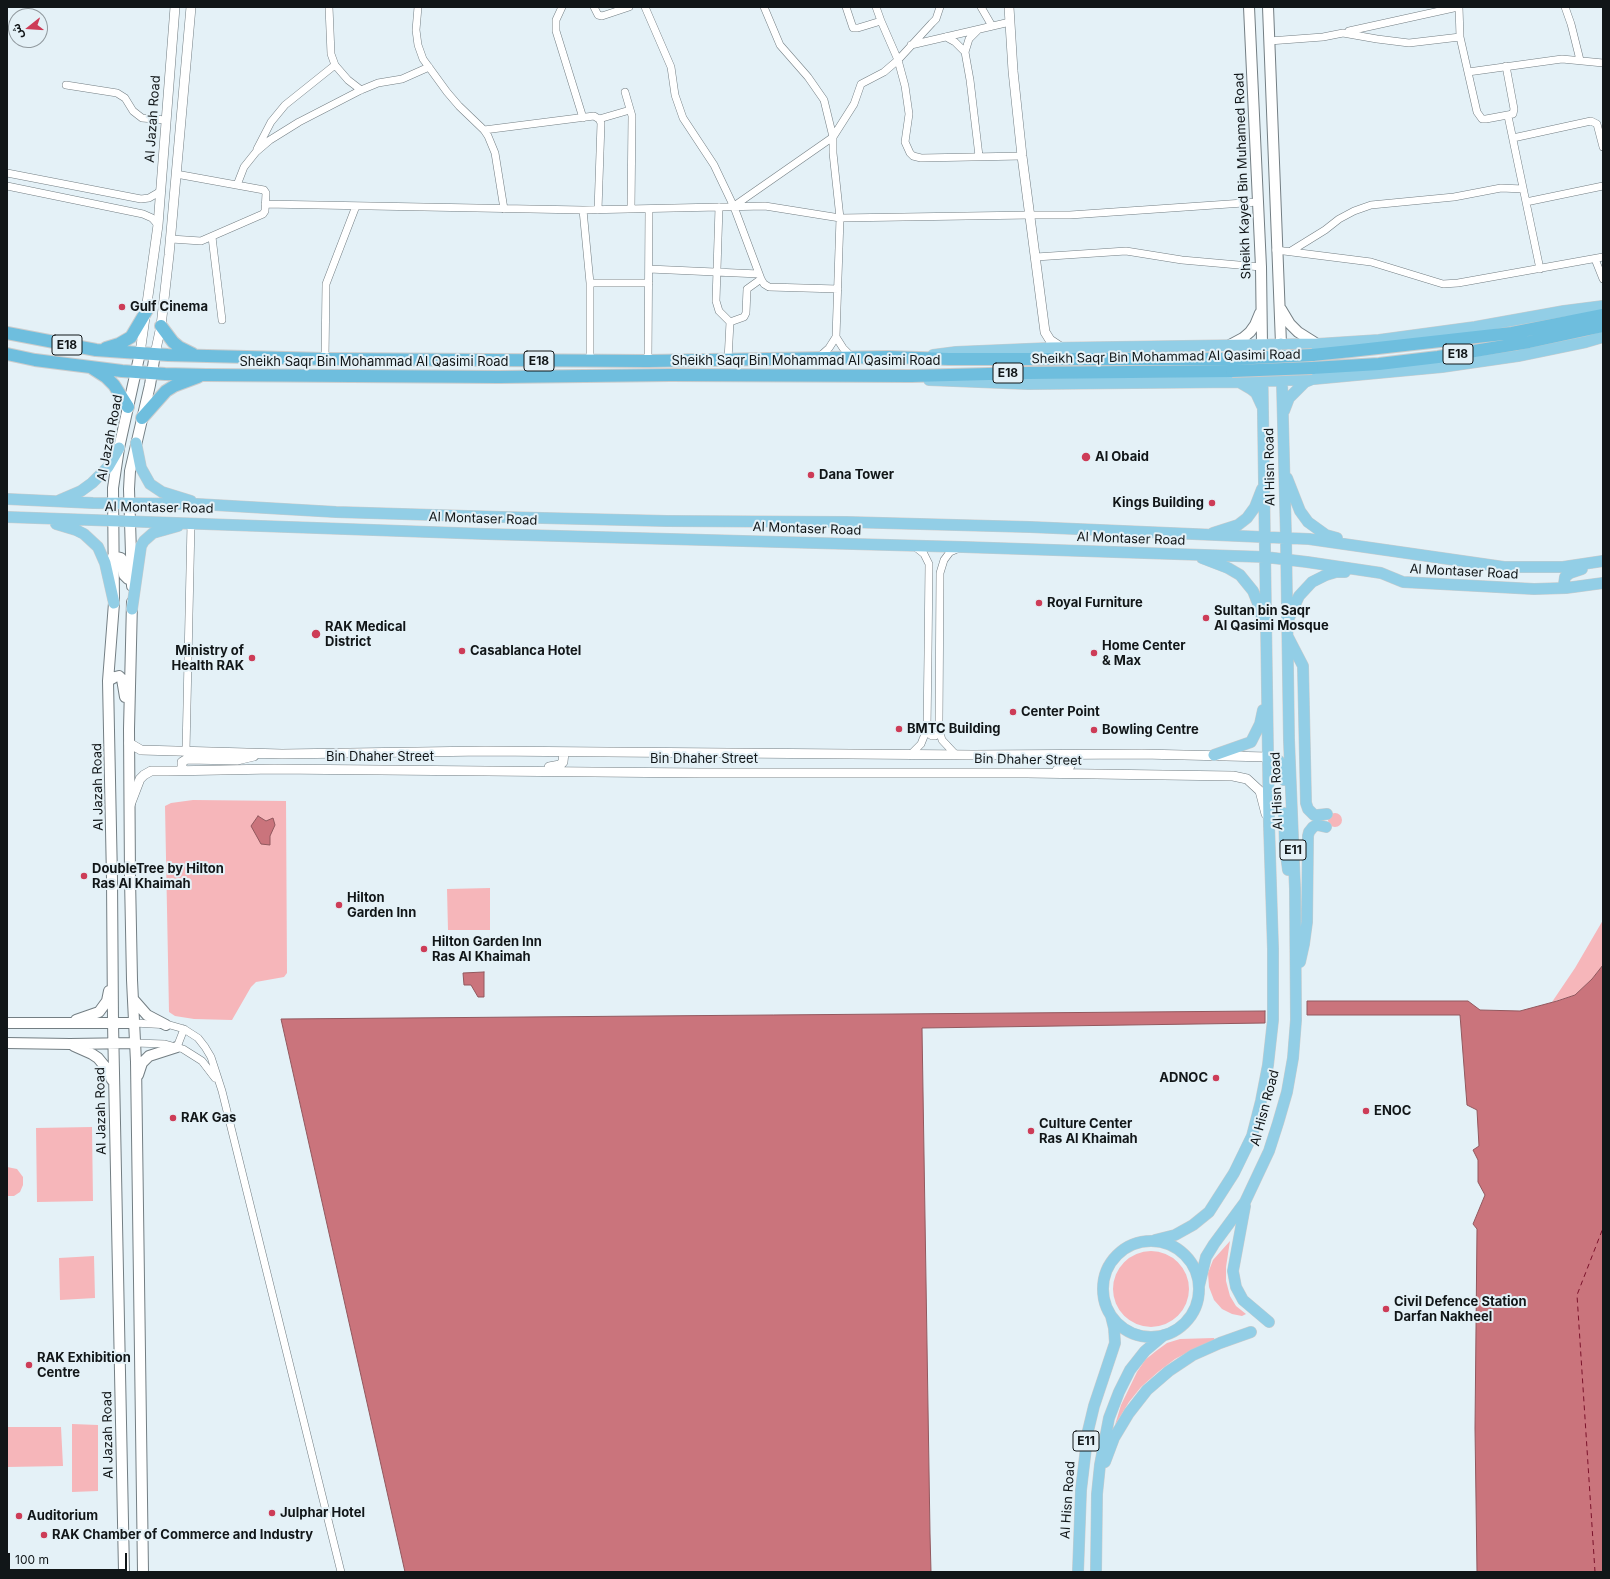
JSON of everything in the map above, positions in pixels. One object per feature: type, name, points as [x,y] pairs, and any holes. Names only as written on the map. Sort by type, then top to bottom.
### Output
[{"type":"highway","points":[[96,350],[119,344],[131,337],[147,310]]},
{"type":"highway","name":"Sheikh Saqr Bin Mohammad Al Qasimi Road","points":[[7,354],[35,360],[152,373],[499,377],[670,375],[911,376],[1232,365],[1314,349],[1358,351],[1512,333],[1603,315]]},
{"type":"highway","points":[[161,326],[170,339],[179,347],[198,356]]},
{"type":"highway","name":"Sheikh Saqr Bin Mohammad Al Qasimi Road","points":[[7,333],[96,350],[198,356],[325,360],[648,361],[819,357],[911,357],[1232,365],[1313,373],[1438,357],[1530,342],[1603,326]]},
{"type":"highway","points":[[87,365],[102,374],[114,385],[128,408]]},
{"type":"highway","points":[[142,418],[159,397],[166,391],[174,386],[206,374]]},
{"type":"main road","name":"Sheikh Kayed Bin Muhamed Road","points":[[1249,7],[1261,267],[1262,345]]},
{"type":"main road","points":[[1268,7],[1276,250],[1281,344]]},
{"type":"main road","points":[[1279,305],[1284,315],[1294,328],[1307,339],[1314,349]]},
{"type":"main road","points":[[911,357],[956,352],[1062,348],[1281,344],[1314,349],[1475,327],[1564,311],[1603,306]]},
{"type":"main road","points":[[1227,346],[1243,338],[1250,332],[1259,317],[1261,309]]},
{"type":"main road","points":[[911,376],[945,381],[1028,384],[1238,382],[1282,380],[1313,373],[1442,368],[1518,356],[1603,337]]},
{"type":"main road","name":"Al Hisn Road","points":[[1199,1286],[1206,1257],[1245,1202],[1269,1151],[1286,1092],[1293,1058],[1296,1020],[1295,889],[1286,629],[1286,538],[1281,344]]},
{"type":"main road","name":"Al Hisn Road","points":[[1155,1240],[1175,1235],[1193,1225],[1209,1212],[1234,1173],[1252,1136],[1268,1065],[1272,1020],[1273,949],[1269,824],[1262,345]]},
{"type":"main road","name":"Al Jazah Road","points":[[124,1572],[113,1044],[108,681],[114,603],[113,488],[119,448],[140,353]]},
{"type":"main road","name":"Al Jazah Road","points":[[143,1572],[136,1083],[133,999],[129,743],[132,579],[129,503],[130,471],[155,354]]},
{"type":"main road","points":[[1283,416],[1289,398],[1313,373]]},
{"type":"main road","points":[[1238,382],[1251,389],[1259,399],[1263,408]]},
{"type":"main road","points":[[136,443],[140,468],[150,484],[162,492],[184,498],[197,504]]},
{"type":"main road","points":[[56,502],[69,497],[92,483],[108,467],[119,448]]},
{"type":"main road","points":[[1284,470],[1300,511],[1308,522],[1326,535],[1382,549]]},
{"type":"main road","points":[[1207,535],[1238,525],[1247,518],[1255,508],[1264,485]]},
{"type":"main road","name":"Al Montaser Road","points":[[7,499],[56,502],[197,504],[359,513],[659,520],[859,522],[1030,527],[1309,539],[1504,567],[1563,567],[1603,561]]},
{"type":"main road","name":"Al Montaser Road","points":[[7,517],[192,522],[486,534],[1265,557],[1381,573],[1403,582],[1441,583],[1506,589],[1566,588],[1603,583]]},
{"type":"main road","points":[[30,518],[76,530],[92,541],[100,551],[105,563],[114,603]]},
{"type":"main road","points":[[132,609],[141,546],[144,541],[153,533],[192,522]]},
{"type":"main road","points":[[1192,555],[1228,568],[1240,575],[1247,582],[1253,591],[1259,606],[1266,636]]},
{"type":"main road","points":[[113,556],[121,558],[123,561],[124,575],[132,579]]},
{"type":"main road","points":[[1566,588],[1564,584],[1564,577],[1570,573],[1603,561]]},
{"type":"main road","points":[[1327,814],[1318,816],[1314,815],[1308,809],[1303,666],[1286,629],[1299,596],[1317,579],[1336,572],[1381,573]]},
{"type":"main road","points":[[108,681],[119,676],[122,679],[129,729]]},
{"type":"main road","points":[[1214,755],[1251,742],[1260,724],[1267,688]]},
{"type":"main road","points":[[1268,757],[1279,761],[1282,766],[1285,852],[1288,868],[1295,889]]},
{"type":"main road","points":[[1296,974],[1304,944],[1306,928],[1309,832],[1317,825],[1326,827]]},
{"type":"main road","points":[[69,1022],[99,1012],[107,1000],[112,979]]},
{"type":"main road","points":[[133,999],[147,1015],[166,1025]]},
{"type":"main road","points":[[7,1023],[134,1023]]},
{"type":"main road","points":[[7,1043],[113,1044],[135,1042]]},
{"type":"main road","points":[[70,1044],[98,1058],[107,1069],[114,1088]]},
{"type":"main road","points":[[136,1083],[140,1068],[149,1056],[176,1047]]},
{"type":"main road","points":[[1245,1202],[1233,1272],[1236,1288],[1243,1300],[1269,1322]]},
{"type":"main road","points":[[1155,1240],[1170,1244],[1183,1252],[1193,1264],[1199,1286],[1196,1306],[1191,1316],[1183,1325],[1173,1332],[1148,1337],[1133,1333],[1120,1325],[1110,1314],[1102,1289],[1106,1272],[1114,1258],[1125,1248],[1140,1242],[1155,1240]]},
{"type":"main road","name":"Al Hisn Road","points":[[1078,1572],[1081,1490],[1088,1431],[1094,1406],[1115,1343],[1114,1328],[1110,1314]]},
{"type":"main road","points":[[1097,1494],[1103,1465],[1114,1438],[1129,1413],[1147,1390],[1169,1370],[1193,1355],[1220,1343],[1251,1332]]},
{"type":"main road","name":"E11","points":[[1096,1572],[1097,1494],[1103,1441],[1109,1418],[1119,1392],[1130,1370],[1145,1351],[1164,1335]]},
{"type":"street","name":"Al Jazah Road","points":[[140,353],[158,225],[175,7]]},
{"type":"street","name":"Al Jazah Road","points":[[155,354],[161,326],[171,239],[191,7]]},
{"type":"street","points":[[329,7],[331,54],[335,64],[348,80],[361,90]]},
{"type":"street","points":[[418,7],[416,30],[418,45],[423,59],[459,106],[484,130],[495,153],[504,208]]},
{"type":"street","points":[[562,7],[556,20],[556,31],[583,118]]},
{"type":"street","points":[[594,7],[598,15],[602,16],[629,7]]},
{"type":"street","points":[[646,7],[671,68],[675,95],[683,118],[714,165],[734,207],[764,284],[769,287],[838,289]]},
{"type":"street","points":[[764,7],[780,45],[808,76],[824,100],[833,137],[833,153],[840,218],[836,337],[829,348],[819,357]]},
{"type":"street","points":[[846,7],[854,28],[880,21]]},
{"type":"street","points":[[876,7],[880,21],[898,60],[906,86],[908,100],[908,122],[905,142],[907,150],[917,157],[1022,156]]},
{"type":"street","points":[[734,207],[833,137],[854,104],[861,84],[884,72],[898,60],[936,19],[940,7]]},
{"type":"street","points":[[981,7],[992,26]]},
{"type":"street","points":[[1009,7],[1013,71],[1022,156],[1045,332],[1050,340],[1062,348]]},
{"type":"street","points":[[1269,41],[1323,37],[1459,7],[1460,37],[1477,112],[1482,119],[1513,114],[1514,109],[1506,66]]},
{"type":"street","points":[[1565,7],[1580,60]]},
{"type":"street","points":[[911,45],[1010,22]]},
{"type":"street","points":[[978,30],[969,39],[965,52],[970,80],[978,156]]},
{"type":"street","points":[[1343,33],[1409,43],[1460,37]]},
{"type":"street","points":[[946,37],[955,42],[965,52]]},
{"type":"street","points":[[1468,72],[1562,59],[1603,63]]},
{"type":"street","points":[[256,152],[271,122],[285,105],[335,64]]},
{"type":"street","points":[[237,185],[244,167],[256,152],[270,140],[299,122],[361,90],[378,84],[402,79],[429,67]]},
{"type":"street","points":[[66,85],[116,93],[125,98],[134,111],[142,118],[166,120]]},
{"type":"street","points":[[626,92],[632,116],[631,209]]},
{"type":"street","points":[[484,130],[594,116],[599,118],[630,110]]},
{"type":"street","points":[[1508,116],[1540,268]]},
{"type":"street","points":[[598,210],[601,123],[599,118]]},
{"type":"street","points":[[1513,138],[1591,121],[1597,124],[1603,147]]},
{"type":"street","points":[[7,173],[145,199],[161,191]]},
{"type":"street","points":[[171,239],[194,242],[212,237],[263,214],[265,211],[266,193],[264,190],[176,174]]},
{"type":"street","points":[[7,186],[148,215],[158,225]]},
{"type":"street","points":[[1526,202],[1603,186]]},
{"type":"street","points":[[1291,252],[1339,219],[1354,211],[1371,205],[1447,198],[1501,188],[1523,189]]},
{"type":"street","points":[[118,208],[119,195]]},
{"type":"street","points":[[265,204],[583,210],[765,206],[840,218],[1070,215],[1258,202]]},
{"type":"street","points":[[325,360],[326,284],[356,206]]},
{"type":"street","points":[[719,207],[716,301],[719,311],[730,322],[728,360]]},
{"type":"street","points":[[648,361],[649,209]]},
{"type":"street","points":[[583,210],[590,283],[590,361]]},
{"type":"street","points":[[212,237],[222,320]]},
{"type":"street","points":[[1276,250],[1371,262],[1443,284],[1458,283],[1603,257]]},
{"type":"street","points":[[1036,257],[1126,251],[1182,260],[1261,267]]},
{"type":"street","points":[[1595,259],[1603,279]]},
{"type":"street","points":[[649,269],[717,272],[760,277]]},
{"type":"street","points":[[730,322],[744,317],[746,313],[747,289],[760,277]]},
{"type":"street","points":[[590,283],[649,283]]},
{"type":"street","points":[[1034,349],[1042,340],[1045,332]]},
{"type":"street","points":[[836,337],[852,357]]},
{"type":"street","points":[[186,751],[192,522]]},
{"type":"street","points":[[910,755],[920,744],[927,729],[929,564],[924,554],[914,546]]},
{"type":"street","points":[[956,755],[947,746],[940,733],[940,573],[944,560],[950,552],[963,547]]},
{"type":"street","points":[[928,570],[932,568],[940,573]]},
{"type":"street","points":[[927,729],[929,734],[932,736],[940,733]]},
{"type":"street","name":"Bin Dhaher Street","points":[[129,743],[141,750],[260,753],[438,751],[910,755],[1214,755],[1268,757]]},
{"type":"street","points":[[513,771],[560,765],[563,762],[564,752]]},
{"type":"street","points":[[182,770],[182,762],[187,759],[241,759],[260,753]]},
{"type":"street","points":[[292,769],[292,761],[297,758],[333,757],[348,753]]},
{"type":"street","points":[[1028,773],[1068,768],[1070,766],[1069,760],[1059,755]]},
{"type":"street","name":"Bin Dhaher Street","points":[[130,806],[140,779],[144,774],[151,771],[182,770],[292,769],[1028,773],[1233,776],[1247,779],[1260,791],[1269,824]]},
{"type":"street","points":[[134,1023],[166,1025],[184,1029],[198,1038],[208,1052],[222,1091],[341,1572]]},
{"type":"street","points":[[176,1047],[184,1029]]},
{"type":"street","points":[[135,1042],[176,1047],[190,1053],[202,1061],[211,1072],[222,1091]]},
{"type":"shaded area","points":[[193,800],[286,801],[287,973],[284,977],[256,982],[251,987],[232,1020],[194,1019],[175,1016],[169,1012],[165,806],[171,803]]},
{"type":"shaded area","points":[[1332,813],[1338,813],[1342,817],[1342,823],[1338,827],[1332,827],[1328,823],[1328,817]]},
{"type":"shaded area","points":[[258,816],[266,821],[273,818],[275,825],[270,836],[270,845],[261,844],[251,826]]},
{"type":"shaded area","points":[[490,888],[490,930],[448,930],[447,889]]},
{"type":"shaded area","points":[[1603,920],[1603,965],[1592,979],[1575,995],[1552,1002],[1575,968]]},
{"type":"shaded area","points":[[1603,965],[1603,1572],[1477,1572],[1475,1428],[1477,1229],[1473,1224],[1485,1195],[1478,1182],[1478,1160],[1473,1150],[1479,1146],[1477,1110],[1467,1105],[1460,1015],[1307,1015],[1307,1001],[1468,1001],[1480,1010],[1520,1011],[1575,995],[1592,979]]},
{"type":"shaded area","points":[[484,972],[484,997],[478,997],[471,985],[464,985],[463,973]]},
{"type":"shaded area","points":[[1265,1011],[1265,1023],[922,1028],[931,1572],[405,1572],[281,1019]]},
{"type":"shaded area","points":[[92,1127],[93,1201],[37,1202],[36,1128]]},
{"type":"shaded area","points":[[7,1167],[17,1169],[23,1177],[23,1185],[20,1192],[14,1196],[7,1196]]},
{"type":"shaded area","points":[[1230,1241],[1226,1267],[1226,1281],[1230,1296],[1236,1306],[1246,1314],[1242,1316],[1232,1314],[1222,1309],[1214,1300],[1209,1287],[1208,1273],[1213,1260]]},
{"type":"shaded area","points":[[1151,1251],[1165,1254],[1178,1262],[1186,1275],[1189,1289],[1186,1303],[1178,1316],[1165,1324],[1151,1327],[1137,1324],[1124,1316],[1116,1303],[1113,1289],[1116,1275],[1124,1262],[1137,1254]]},
{"type":"shaded area","points":[[94,1256],[95,1298],[60,1300],[59,1258]]},
{"type":"shaded area","points":[[1214,1338],[1215,1341],[1198,1347],[1175,1359],[1158,1372],[1141,1387],[1129,1402],[1115,1425],[1121,1405],[1137,1372],[1145,1360],[1167,1343],[1180,1339]]},
{"type":"shaded area","points":[[72,1424],[98,1425],[98,1491],[72,1492]]},
{"type":"shaded area","points":[[7,1427],[61,1427],[63,1466],[7,1467]]},
{"type":"ferry route","points":[[1595,1572],[1577,1295],[1603,1228]]},
{"type":"place","name":"Gulf Cinema","points":[[122,307]]},
{"type":"place","name":"Al Obaid","points":[[1086,457]]},
{"type":"place","name":"Dana Tower","points":[[811,475]]},
{"type":"place","name":"Kings Building","points":[[1212,503]]},
{"type":"place","name":"Royal Furniture","points":[[1039,603]]},
{"type":"place","name":"Sultan bin Saqr Al Qasimi Mosque","points":[[1206,618]]},
{"type":"place","name":"RAK Medical District","points":[[316,634]]},
{"type":"place","name":"Casablanca Hotel","points":[[462,651]]},
{"type":"place","name":"Home Center & Max","points":[[1094,653]]},
{"type":"place","name":"Ministry of Health RAK","points":[[252,658]]},
{"type":"place","name":"Center Point","points":[[1013,712]]},
{"type":"place","name":"BMTC Building","points":[[899,729]]},
{"type":"place","name":"Bowling Centre","points":[[1094,730]]},
{"type":"place","name":"DoubleTree by Hilton Ras Al Khaimah","points":[[84,876]]},
{"type":"place","name":"Hilton Garden Inn","points":[[339,905]]},
{"type":"place","name":"Hilton Garden Inn Ras Al Khaimah","points":[[424,949]]},
{"type":"place","name":"ADNOC","points":[[1216,1078]]},
{"type":"place","name":"ENOC","points":[[1366,1111]]},
{"type":"place","name":"RAK Gas","points":[[173,1118]]},
{"type":"place","name":"Culture Center Ras Al Khaimah","points":[[1031,1131]]},
{"type":"place","name":"Civil Defence Station Darfan Nakheel","points":[[1386,1309]]},
{"type":"place","name":"RAK Exhibition Centre","points":[[29,1365]]},
{"type":"place","name":"Julphar Hotel","points":[[272,1513]]},
{"type":"place","name":"Auditorium","points":[[19,1516]]},
{"type":"place","name":"RAK Chamber of Commerce and Industry","points":[[44,1535]]}]
